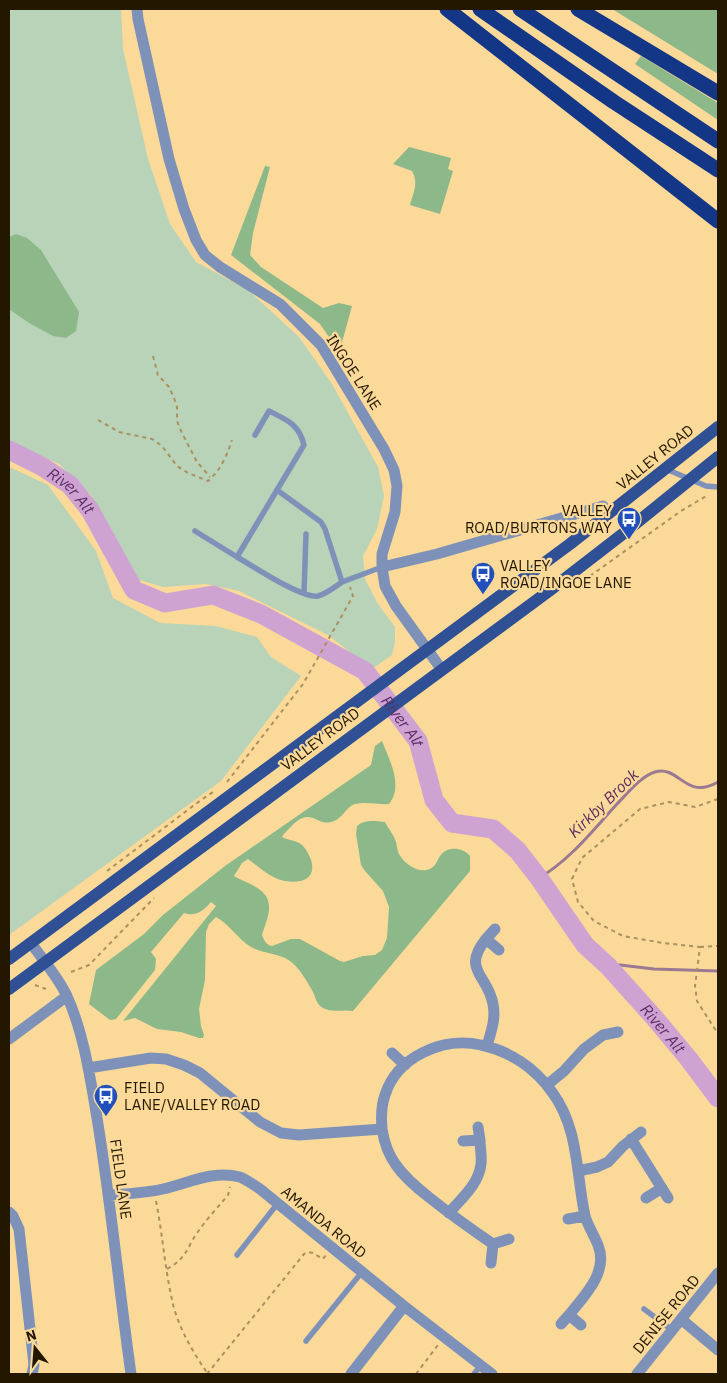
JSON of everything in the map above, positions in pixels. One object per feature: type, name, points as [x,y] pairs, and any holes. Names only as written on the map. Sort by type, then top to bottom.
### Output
[{"type":"highway","points":[[447,9],[718,221]]},
{"type":"highway","points":[[480,9],[614,102],[718,170]]},
{"type":"highway","points":[[520,9],[718,141]]},
{"type":"highway","points":[[578,9],[718,93]]},
{"type":"main road","name":"VALLEY ROAD","points":[[9,959],[570,544],[718,427]]},
{"type":"main road","name":"VALLEY ROAD","points":[[9,989],[556,586],[718,457]]},
{"type":"street","name":"INGOE LANE","points":[[137,9],[168,159],[196,240],[205,254],[220,267],[280,304],[321,345],[384,449],[394,470],[398,486],[395,512],[382,554],[385,586],[396,606],[442,670]]},
{"type":"street","points":[[382,567],[437,554],[603,506]]},
{"type":"street","points":[[487,1046],[494,1023],[494,1006],[490,992],[480,976],[475,962],[477,951],[495,929]]},
{"type":"street","points":[[486,939],[499,950]]},
{"type":"street","name":"FIELD LANE","points":[[31,943],[58,980],[67,996],[88,1068],[109,1195],[131,1374]]},
{"type":"street","points":[[9,1038],[67,996]]},
{"type":"street","points":[[547,1085],[564,1071],[584,1049],[604,1035],[618,1032]]},
{"type":"street","points":[[493,1244],[414,1185],[401,1172],[386,1147],[382,1129],[382,1105],[390,1082],[405,1065],[416,1057],[427,1050],[440,1046],[462,1043],[487,1046],[514,1058],[537,1074],[558,1101],[569,1124],[574,1143],[585,1216],[600,1250],[600,1264],[595,1280],[565,1320],[581,1326]]},
{"type":"street","points":[[392,1053],[405,1065]]},
{"type":"street","points":[[88,1068],[151,1058],[166,1059],[200,1073],[260,1122],[281,1133],[299,1135],[382,1129]]},
{"type":"street","points":[[449,1213],[478,1177],[481,1162],[478,1127]]},
{"type":"street","points":[[578,1171],[597,1167],[608,1162],[631,1139],[641,1132]]},
{"type":"street","points":[[631,1139],[668,1198]]},
{"type":"street","points":[[463,1141],[480,1140]]},
{"type":"street","name":"AMANDA ROAD","points":[[109,1195],[154,1191],[215,1175],[230,1176],[248,1181],[445,1338],[478,1370],[492,1374]]},
{"type":"street","points":[[646,1198],[662,1188]]},
{"type":"street","points":[[9,1212],[19,1229],[34,1365],[32,1374]]},
{"type":"street","points":[[568,1219],[585,1216]]},
{"type":"street","points":[[493,1244],[509,1239]]},
{"type":"street","points":[[491,1263],[493,1244]]},
{"type":"street","name":"DENISE ROAD","points":[[637,1374],[718,1273]]},
{"type":"street","points":[[351,1374],[404,1306]]},
{"type":"street","points":[[681,1319],[718,1350]]},
{"type":"lane","points":[[237,557],[304,445],[298,428],[292,422],[269,411],[255,435]]},
{"type":"lane","points":[[666,469],[706,486],[718,487]]},
{"type":"lane","points":[[277,490],[321,522],[326,529],[345,581]]},
{"type":"lane","points":[[196,531],[280,582],[311,596],[318,596],[345,581],[382,567]]},
{"type":"lane","points":[[304,594],[306,534]]},
{"type":"lane","points":[[237,1255],[278,1203]]},
{"type":"lane","points":[[306,1341],[362,1272]]},
{"type":"lane","points":[[644,1309],[672,1331]]},
{"type":"path","points":[[152,356],[158,375],[170,387],[177,407],[177,421],[180,430],[197,462],[210,477]]},
{"type":"path","points":[[98,420],[119,432],[152,439],[162,446],[177,466],[188,473],[208,481],[217,474],[232,440]]},
{"type":"path","points":[[226,784],[303,684],[353,596],[345,581]]},
{"type":"path","points":[[101,875],[213,792]]},
{"type":"path","points":[[718,799],[695,807],[669,802],[640,809],[582,858],[572,879],[578,902],[594,921],[623,936],[700,947],[718,946]]},
{"type":"path","points":[[71,972],[89,965],[154,897]]},
{"type":"path","points":[[700,947],[695,986],[697,1001],[718,1034]]},
{"type":"path","points":[[28,987],[36,985],[46,989]]},
{"type":"path","points":[[167,1269],[182,1258],[196,1234],[228,1195],[230,1176]]},
{"type":"path","points":[[154,1191],[175,1310],[185,1335],[207,1374],[304,1254],[307,1252],[314,1253],[323,1259],[332,1248]]},
{"type":"path","points":[[416,1374],[445,1338]]},
{"type":"green space","points":[[9,9],[121,9],[123,49],[148,159],[170,224],[196,262],[248,290],[299,337],[332,384],[378,467],[384,496],[377,529],[363,556],[365,579],[378,604],[395,627],[395,642],[392,655],[372,669],[328,635],[239,591],[206,584],[163,587],[136,579],[91,495],[59,464],[9,441]]},
{"type":"green space","points":[[612,9],[718,9],[718,74]]},
{"type":"green space","points":[[641,56],[718,103],[718,120],[635,64]]},
{"type":"green space","points":[[409,147],[451,158],[448,169],[453,171],[440,214],[410,205],[415,188],[414,175],[412,171],[393,164]]},
{"type":"green space","points":[[265,166],[270,167],[253,233],[250,255],[261,267],[323,308],[339,303],[352,306],[341,346],[337,349],[320,324],[231,255]]},
{"type":"green space","points":[[16,234],[27,238],[41,250],[79,312],[76,331],[66,338],[53,336],[9,309],[9,237]]},
{"type":"green space","points":[[9,467],[48,485],[96,551],[113,598],[160,623],[216,626],[257,637],[271,657],[301,676],[221,781],[9,935]]},
{"type":"green space","points":[[382,741],[394,772],[395,781],[393,797],[389,804],[358,803],[351,806],[334,821],[322,822],[307,817],[300,819],[294,824],[282,837],[299,843],[307,851],[311,860],[312,872],[310,876],[302,881],[291,882],[275,878],[248,859],[242,863],[234,876],[262,891],[266,896],[269,911],[262,935],[268,945],[272,946],[291,939],[300,939],[344,962],[363,956],[375,955],[382,950],[387,938],[389,907],[383,891],[361,865],[356,834],[357,826],[367,821],[385,822],[395,839],[398,852],[402,858],[410,866],[420,870],[430,869],[443,853],[450,849],[459,849],[470,856],[470,871],[353,1011],[323,1008],[318,1003],[300,971],[286,958],[251,947],[216,917],[209,924],[206,932],[205,980],[199,1009],[203,1038],[181,1032],[157,1029],[135,1018],[123,1021],[216,906],[211,902],[199,912],[192,914],[184,913],[151,952],[156,959],[155,970],[116,1019],[110,1020],[89,1004],[96,970],[144,934],[163,915],[225,866],[371,765],[375,746]]},
{"type":"waterway","name":"River Alt","points":[[9,450],[43,467],[70,485],[90,510],[134,590],[165,603],[213,595],[261,614],[365,671],[418,741],[434,800],[452,823],[493,829],[518,851],[585,945],[608,966],[652,1015],[718,1098]]},
{"type":"waterway","name":"Kirkby Brook","points":[[539,878],[571,854],[639,781],[650,774],[664,771],[671,773],[690,785],[698,787],[707,787],[718,782]]},
{"type":"waterway","points":[[608,966],[620,965],[654,969],[718,971]]},
{"type":"place","name":"VALLEY ROAD/BURTONS WAY","points":[[629,540]]},
{"type":"place","name":"VALLEY ROAD/INGOE LANE","points":[[483,595]]},
{"type":"place","name":"FIELD LANE/VALLEY ROAD","points":[[106,1117]]}]
